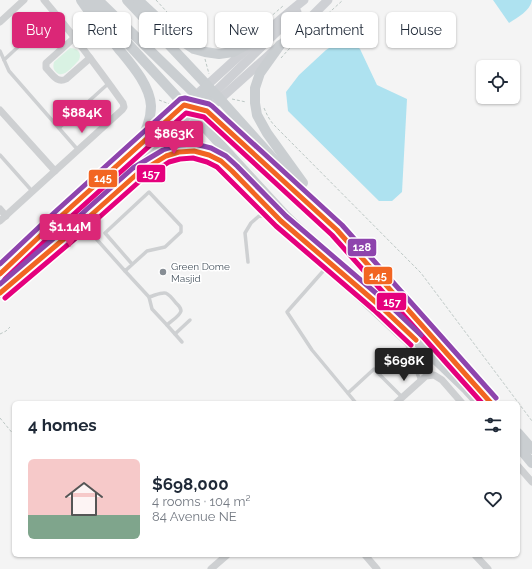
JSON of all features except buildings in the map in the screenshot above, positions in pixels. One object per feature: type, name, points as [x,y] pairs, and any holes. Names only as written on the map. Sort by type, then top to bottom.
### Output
[{"type":"main road","points":[[81,0],[132,65],[145,85],[150,100],[150,120],[137,148]]},
{"type":"main road","points":[[88,0],[193,112],[285,215],[478,401]]},
{"type":"main road","points":[[98,0],[212,96],[338,230],[489,401]]},
{"type":"main road","points":[[127,0],[207,85],[212,96]]},
{"type":"main road","points":[[138,0],[182,41],[194,49],[219,54],[233,52],[238,48]]},
{"type":"main road","points":[[0,293],[82,223],[136,174],[193,112],[212,96],[288,22],[306,0]]},
{"type":"main road","points":[[273,24],[306,0]]},
{"type":"main road","points":[[95,211],[193,112],[280,45],[328,0]]},
{"type":"main road","points":[[280,45],[260,73],[256,83],[255,103],[257,115],[274,144],[338,230]]},
{"type":"main road","points":[[207,85],[243,48]]},
{"type":"main road","points":[[0,274],[60,217],[137,148],[193,112]]},
{"type":"main road","points":[[193,112],[338,230]]},
{"type":"main road","points":[[136,174],[166,156],[179,152],[194,151],[209,155],[221,161],[281,221],[379,305]]},
{"type":"main road","points":[[520,435],[532,449]]},
{"type":"main road","points":[[520,448],[532,463]]},
{"type":"street","points":[[0,22],[24,0]]},
{"type":"street","points":[[44,0],[54,12]]},
{"type":"street","points":[[65,26],[73,37]]},
{"type":"street","points":[[73,39],[46,63],[46,68],[58,81],[62,81],[90,58]]},
{"type":"street","points":[[0,221],[124,107],[123,103],[109,83],[82,48]]},
{"type":"street","points":[[0,110],[55,171]]},
{"type":"street","points":[[0,209],[6,216]]},
{"type":"street","points":[[398,401],[426,376],[434,375],[442,380],[460,401]]},
{"type":"street","points":[[520,468],[532,482]]},
{"type":"street","points":[[211,569],[225,557]]},
{"type":"street","points":[[366,557],[377,569]]},
{"type":"street","points":[[477,557],[488,569]]},
{"type":"lane","points":[[4,60],[17,48]]},
{"type":"lane","points":[[0,51],[9,71],[78,150]]},
{"type":"lane","points":[[59,128],[109,83]]},
{"type":"lane","points":[[0,155],[32,191]]},
{"type":"lane","points":[[125,271],[147,251],[164,247],[181,232],[181,226],[149,192],[105,233],[132,264]]},
{"type":"lane","points":[[248,262],[245,233],[251,223],[259,216],[270,217],[407,345],[420,381]]},
{"type":"lane","points":[[82,223],[149,298],[152,309],[182,342]]},
{"type":"lane","points":[[325,269],[287,312],[312,350],[354,401]]},
{"type":"lane","points":[[149,298],[167,293],[180,308],[179,314],[167,325]]},
{"type":"lane","points":[[175,334],[190,320]]},
{"type":"lane","points":[[348,393],[374,369],[402,397]]},
{"type":"path","points":[[156,0],[167,12]]},
{"type":"path","points":[[279,60],[343,0]]},
{"type":"path","points":[[273,17],[283,6]]},
{"type":"path","points":[[204,57],[210,75]]},
{"type":"path","points":[[212,96],[252,104]]},
{"type":"path","points":[[154,98],[193,112],[200,144]]},
{"type":"path","points":[[264,108],[275,126],[421,273],[517,401]]},
{"type":"path","points":[[0,334],[10,327]]},
{"type":"path","points":[[520,405],[532,421]]},
{"type":"path","points":[[0,418],[12,433]]},
{"type":"green space","points":[[70,48],[79,51],[79,60],[68,71],[59,74],[54,69],[54,62]]},
{"type":"water","points":[[493,0],[532,0],[526,11],[509,23]]},
{"type":"water","points":[[329,48],[359,48],[377,85],[407,99],[402,192],[392,201],[379,201],[288,111],[286,92],[299,75]]},
{"type":"transit line","name":"128","points":[[0,264],[180,99],[185,98],[209,104],[342,225],[496,398]]},
{"type":"transit line","name":"145","points":[[0,274],[60,217],[184,105],[207,111],[337,230],[489,401]]},
{"type":"transit line","name":"157","points":[[5,279],[65,222],[186,113],[204,117],[332,235],[480,401]]},
{"type":"transit line","name":"128","points":[[0,284],[133,168],[163,150],[178,145],[195,144],[211,148],[226,156],[286,216],[384,300],[421,335]]},
{"type":"transit line","name":"145","points":[[0,293],[137,174],[166,156],[179,152],[194,151],[209,155],[221,161],[281,221],[379,305],[416,340]]},
{"type":"transit line","name":"157","points":[[5,298],[141,180],[169,162],[193,158],[217,167],[276,226],[374,310],[411,345]]},
{"type":"place","name":"Green Dome Masjid","points":[[163,272]]}]
